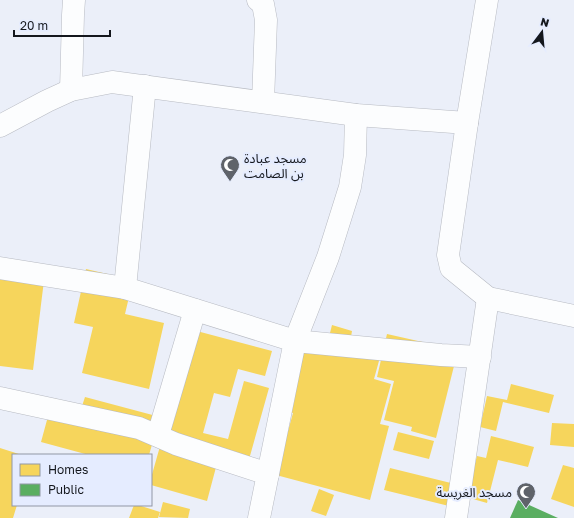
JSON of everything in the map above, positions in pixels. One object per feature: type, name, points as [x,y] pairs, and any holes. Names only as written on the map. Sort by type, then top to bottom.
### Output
[{"type":"street","points":[[71,90],[74,0]]},
{"type":"street","points":[[258,0],[263,4],[266,20],[263,102]]},
{"type":"street","points":[[487,0],[448,255],[451,268],[488,298],[574,316]]},
{"type":"street","points":[[0,126],[71,90],[112,82],[356,114],[467,123]]},
{"type":"street","points":[[125,288],[145,86]]},
{"type":"street","points":[[259,518],[295,341],[328,257],[350,187],[355,155],[356,114]]},
{"type":"street","points":[[0,268],[125,288],[295,341],[480,357]]},
{"type":"street","points":[[456,518],[488,298]]},
{"type":"street","points":[[158,435],[195,310]]},
{"type":"street","points":[[0,398],[139,428],[176,444],[268,474]]},
{"type":"building: Homes","points":[[0,267],[45,272],[33,370],[0,366]]},
{"type":"building: Homes","points":[[86,269],[133,280],[125,314],[164,323],[149,389],[82,373],[93,327],[74,323]]},
{"type":"building: Homes","points":[[332,325],[352,331],[350,342],[382,350],[374,379],[391,384],[380,424],[389,426],[370,500],[276,475],[293,413],[286,411],[306,336],[328,341]]},
{"type":"building: Homes","points":[[193,330],[272,351],[265,376],[238,369],[230,397],[214,393],[203,433],[228,439],[244,381],[269,388],[248,463],[219,456],[207,501],[152,485],[152,474]]},
{"type":"building: Homes","points":[[387,334],[458,350],[436,438],[411,431],[412,427],[384,420],[394,381],[377,377]]},
{"type":"building: Homes","points":[[511,384],[554,395],[549,413],[503,402],[496,431],[480,427],[487,396],[507,400]]},
{"type":"building: Homes","points":[[85,397],[160,417],[149,454],[85,454],[41,442],[53,398],[82,406]]},
{"type":"building: Homes","points":[[552,423],[574,424],[574,447],[550,445]]},
{"type":"building: Homes","points":[[398,432],[434,441],[429,459],[393,450]]},
{"type":"building: Homes","points":[[491,436],[534,447],[528,467],[498,460],[487,503],[466,497],[477,456],[486,458]]},
{"type":"building: Homes","points":[[0,448],[19,454],[12,454],[12,506],[17,506],[13,518],[0,518]]},
{"type":"building: Homes","points":[[563,465],[574,468],[574,507],[551,499]]},
{"type":"building: Homes","points":[[390,468],[455,484],[449,506],[384,490]]},
{"type":"building: Homes","points":[[319,489],[334,495],[326,516],[311,511]]},
{"type":"building: Homes","points":[[163,502],[190,509],[188,518],[159,517]]},
{"type":"building: Homes","points":[[134,506],[141,506],[160,512],[158,518],[129,518]]},
{"type":"building: Public","name":"مسجد الغريسة","points":[[518,500],[558,518],[510,518]]},
{"type":"place","name":"مسجد عبادة بن الصامت","points":[[230,182]]},
{"type":"place","name":"مسجد الغريسة","points":[[526,509]]}]
